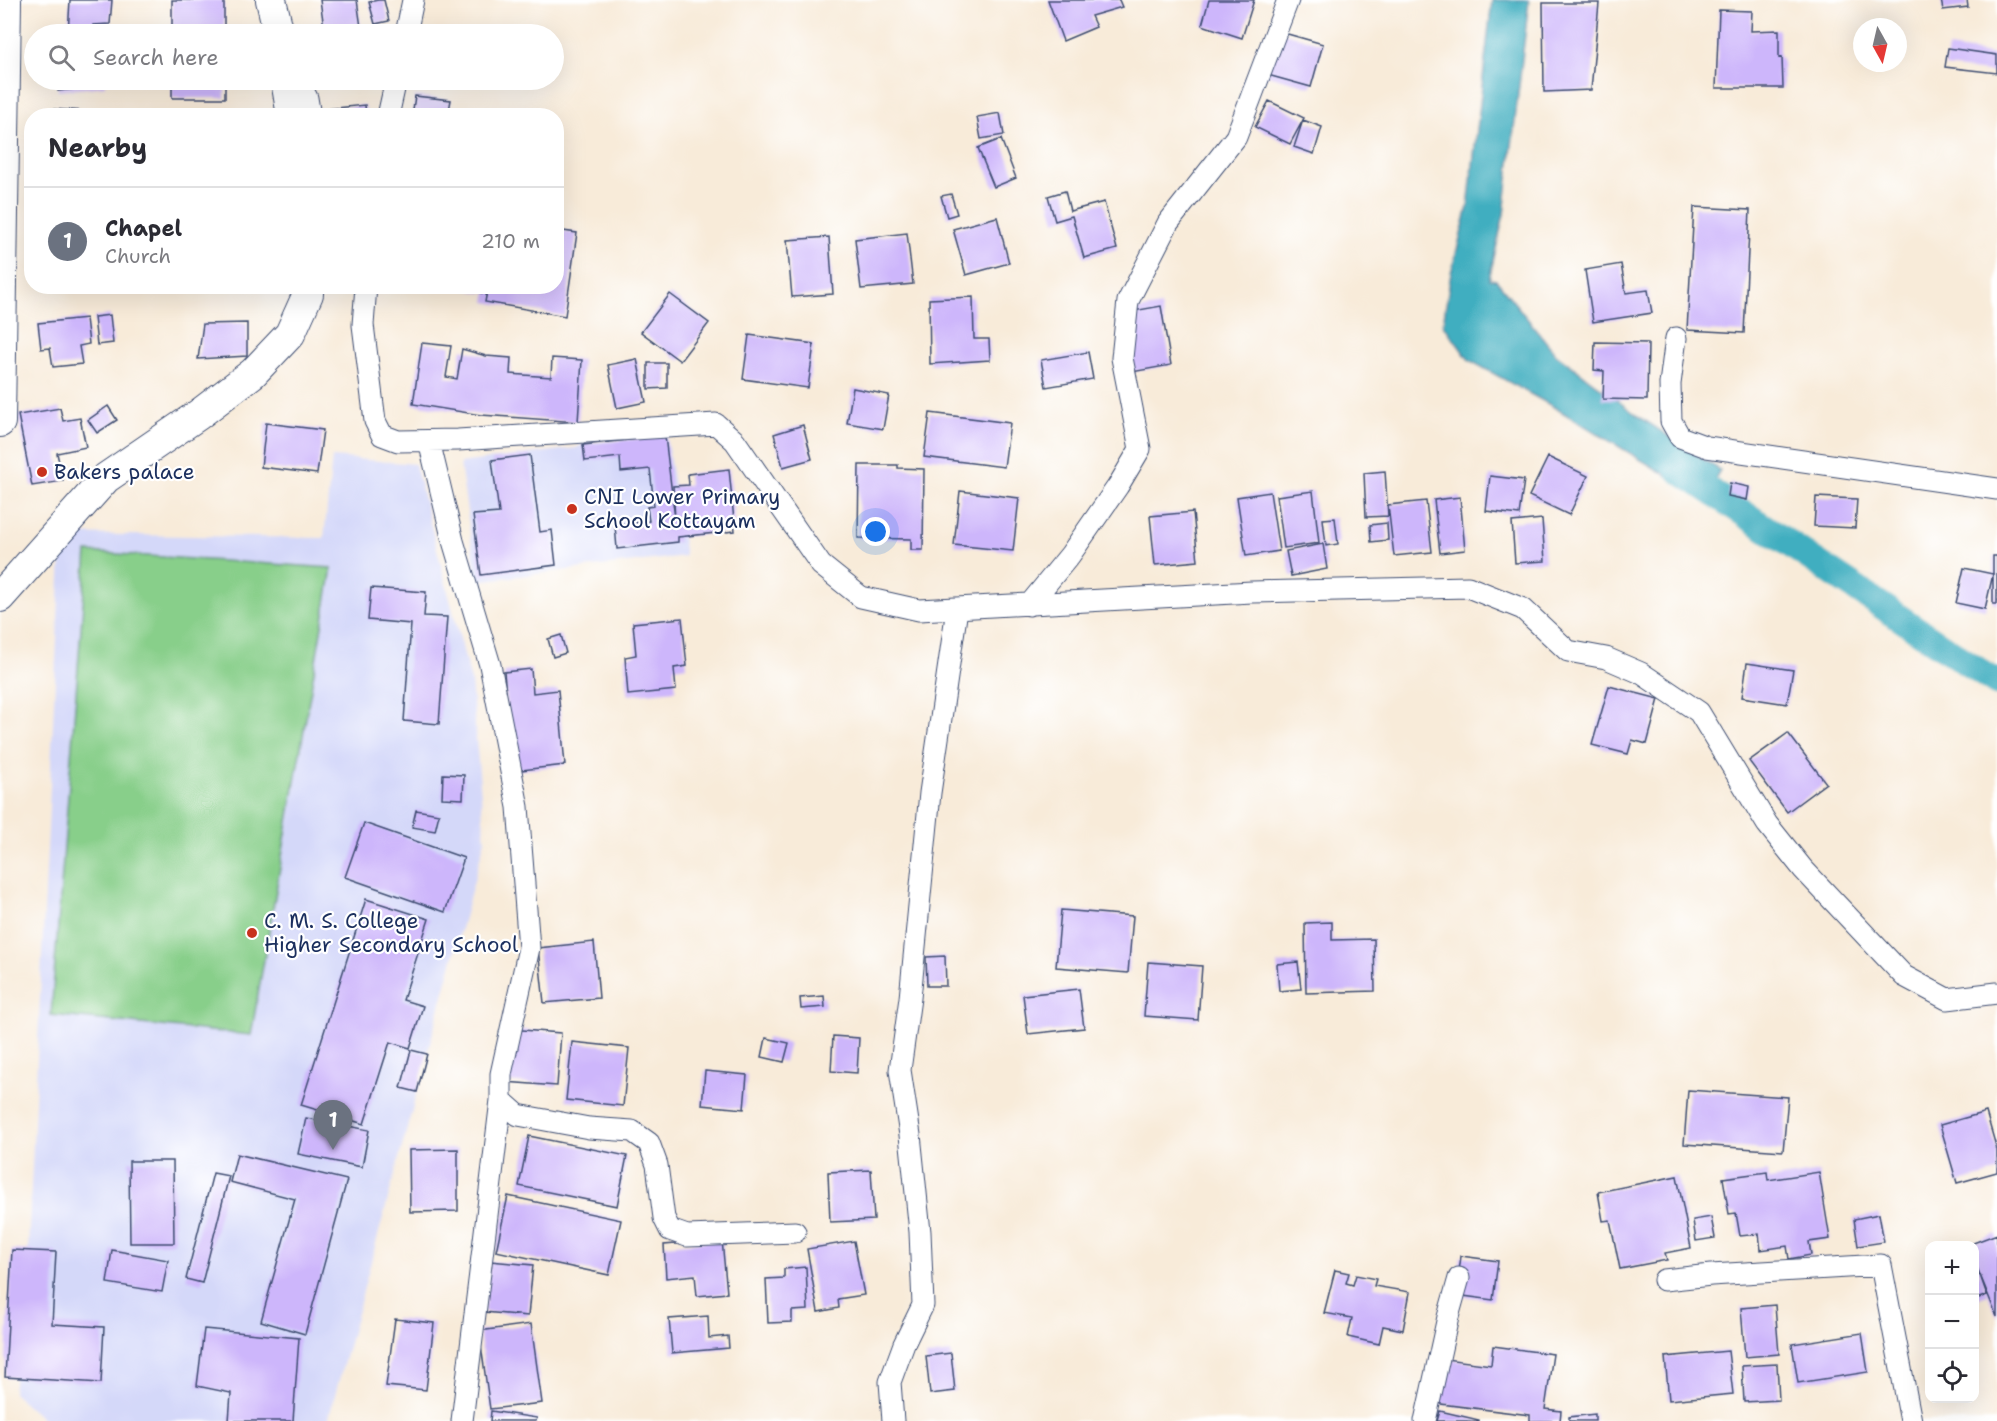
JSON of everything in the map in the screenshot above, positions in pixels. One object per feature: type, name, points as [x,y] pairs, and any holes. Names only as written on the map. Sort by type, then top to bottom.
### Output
[{"type":"main road","points":[[0,412],[6,0]]},
{"type":"main road","points":[[271,0],[277,24]]},
{"type":"main road","points":[[287,90],[290,108]]},
{"type":"main road","points":[[0,597],[106,478],[198,415],[253,373],[290,334],[308,294]]},
{"type":"street","points":[[408,24],[413,0]]},
{"type":"street","points":[[1029,605],[1070,555],[1118,486],[1140,449],[1122,358],[1128,300],[1168,224],[1236,137],[1288,0]]},
{"type":"street","points":[[303,90],[309,108]]},
{"type":"street","points":[[390,108],[394,90]]},
{"type":"street","points":[[357,294],[363,325],[375,421],[382,435],[398,441],[429,441],[716,424],[735,441],[821,565],[861,597],[919,610],[1251,592],[1468,587],[1523,609],[1568,651],[1606,658],[1641,673],[1699,712],[1767,824],[1803,869],[1904,976],[1947,999],[1997,993]]},
{"type":"street","points":[[363,325],[365,294]]},
{"type":"street","points":[[1676,338],[1670,384],[1671,422],[1680,437],[1707,447],[1997,489]]},
{"type":"street","points":[[429,441],[453,541],[490,665],[518,807],[529,948],[501,1074],[501,1100],[462,1421]]},
{"type":"street","points":[[893,1421],[890,1382],[904,1344],[923,1305],[920,1232],[910,1135],[900,1070],[911,989],[930,793],[957,609]]},
{"type":"street","points":[[501,1100],[518,1115],[589,1128],[632,1131],[649,1143],[657,1165],[664,1218],[670,1230],[687,1236],[795,1232]]},
{"type":"street","points":[[1664,1280],[1881,1265],[1911,1421]]},
{"type":"street","points":[[1425,1421],[1459,1278]]},
{"type":"shaded area","name":"CNI Lower Primary School Kottayam","points":[[666,436],[685,556],[477,581],[460,463],[576,448],[585,443]]},
{"type":"shaded area","name":"C. M. S. College Higher Secondary School","points":[[332,457],[415,464],[471,681],[485,840],[328,1421],[45,1421],[13,1393],[28,1250],[62,534],[324,538]]},
{"type":"green space","points":[[87,552],[332,568],[251,1035],[51,1015]]},
{"type":"water","points":[[1492,0],[1529,0],[1504,214],[1489,279],[1496,280],[1556,354],[1638,416],[1720,470],[1704,498],[1552,406],[1469,360],[1443,324],[1451,273],[1468,207]]},
{"type":"building","points":[[70,0],[112,0],[110,24],[69,24]]},
{"type":"building","points":[[172,0],[224,0],[224,24],[172,24]]},
{"type":"building","points":[[320,0],[357,0],[361,24],[324,24]]},
{"type":"building","points":[[384,0],[389,21],[375,24],[369,2]]},
{"type":"building","points":[[1048,0],[1119,0],[1122,7],[1091,16],[1096,27],[1063,41]]},
{"type":"building","points":[[1209,0],[1254,0],[1242,38],[1202,25]]},
{"type":"building","points":[[1941,0],[1967,0],[1968,7],[1943,10]]},
{"type":"building","points":[[1543,3],[1599,3],[1591,90],[1544,92]]},
{"type":"building","points":[[1719,10],[1752,11],[1751,31],[1779,30],[1779,58],[1782,57],[1783,88],[1716,88]]},
{"type":"building","points":[[1277,31],[1323,44],[1311,87],[1264,74]]},
{"type":"building","points":[[1948,48],[1997,55],[1997,73],[1945,67]]},
{"type":"building","points":[[172,90],[225,90],[225,98],[172,98]]},
{"type":"building","points":[[415,96],[451,100],[450,108],[413,108]]},
{"type":"building","points":[[1269,101],[1304,118],[1290,144],[1255,127]]},
{"type":"building","points":[[365,105],[365,108],[336,108]]},
{"type":"building","points":[[1000,113],[1004,135],[981,139],[977,117]]},
{"type":"building","points":[[1303,120],[1322,127],[1314,154],[1294,147]]},
{"type":"building","points":[[1001,139],[1016,178],[994,187],[978,148]]},
{"type":"building","points":[[1065,191],[1070,211],[1104,202],[1117,249],[1084,258],[1072,216],[1055,221],[1048,196]]},
{"type":"building","points":[[951,194],[957,214],[947,217],[941,196]]},
{"type":"building","points":[[1694,207],[1750,210],[1744,333],[1687,330]]},
{"type":"building","points":[[997,217],[1009,263],[966,275],[953,229]]},
{"type":"building","points":[[564,231],[577,233],[565,316],[485,302],[486,294],[564,294]]},
{"type":"building","points":[[907,233],[913,284],[861,289],[855,239]]},
{"type":"building","points":[[829,237],[833,294],[792,297],[787,240]]},
{"type":"building","points":[[1621,264],[1626,293],[1648,290],[1652,313],[1593,322],[1585,270]]},
{"type":"building","points":[[670,294],[709,323],[680,361],[641,332]]},
{"type":"building","points":[[973,297],[974,339],[989,339],[990,360],[930,364],[929,299]]},
{"type":"building","points":[[1161,306],[1171,365],[1132,372],[1122,313]]},
{"type":"building","points":[[110,315],[113,343],[97,345],[94,317]]},
{"type":"building","points":[[86,318],[89,344],[79,346],[82,364],[53,367],[50,348],[41,349],[38,323]]},
{"type":"building","points":[[247,323],[247,356],[198,359],[203,324]]},
{"type":"building","points":[[749,335],[814,344],[808,388],[743,379]]},
{"type":"building","points":[[1595,342],[1648,343],[1647,400],[1603,399],[1604,371],[1594,370]]},
{"type":"building","points":[[422,343],[451,346],[446,377],[457,379],[462,349],[486,356],[511,358],[510,374],[551,377],[552,358],[582,360],[578,422],[481,415],[413,404]]},
{"type":"building","points":[[1088,352],[1093,379],[1046,387],[1041,360]]},
{"type":"building","points":[[637,359],[646,402],[617,408],[608,365]]},
{"type":"building","points":[[648,363],[667,363],[667,388],[648,389]]},
{"type":"building","points":[[853,388],[889,395],[883,429],[847,423]]},
{"type":"building","points":[[108,406],[117,420],[97,433],[88,420]]},
{"type":"building","points":[[60,408],[63,421],[80,418],[86,447],[57,453],[63,481],[32,486],[18,415]]},
{"type":"building","points":[[930,413],[1010,423],[1004,467],[924,457]]},
{"type":"building","points":[[266,423],[323,430],[317,474],[261,467]]},
{"type":"building","points":[[803,425],[812,459],[783,467],[774,434]]},
{"type":"building","points":[[665,436],[675,519],[673,486],[689,485],[688,474],[729,469],[735,531],[678,537],[678,542],[617,549],[615,525],[649,521],[647,507],[654,506],[650,469],[621,472],[620,457],[585,461],[583,445]]},
{"type":"building","points":[[530,455],[540,532],[552,530],[556,565],[481,575],[473,515],[499,513],[492,460]]},
{"type":"building","points":[[1548,457],[1588,476],[1569,515],[1529,496]]},
{"type":"building","points":[[859,465],[898,465],[898,468],[924,469],[923,550],[911,550],[911,539],[858,538]]},
{"type":"building","points":[[1385,471],[1388,516],[1366,517],[1364,473]]},
{"type":"building","points":[[1490,476],[1524,480],[1519,515],[1486,511]]},
{"type":"building","points":[[1730,483],[1749,487],[1747,500],[1728,496]]},
{"type":"building","points":[[960,491],[1019,498],[1013,551],[954,545]]},
{"type":"building","points":[[1313,491],[1319,543],[1284,548],[1277,496]]},
{"type":"building","points":[[1270,492],[1279,551],[1246,556],[1237,497]]},
{"type":"building","points":[[1460,497],[1465,550],[1440,553],[1434,500]]},
{"type":"building","points":[[1816,497],[1857,499],[1855,528],[1814,526]]},
{"type":"building","points":[[1426,501],[1432,552],[1394,556],[1388,505]]},
{"type":"building","points":[[1193,512],[1198,561],[1155,565],[1150,516]]},
{"type":"building","points":[[1335,518],[1338,544],[1326,546],[1323,519]]},
{"type":"building","points":[[1542,519],[1545,561],[1515,563],[1512,522]]},
{"type":"building","points":[[1387,523],[1388,540],[1371,542],[1370,525]]},
{"type":"building","points":[[1323,544],[1327,569],[1291,576],[1286,551]]},
{"type":"building","points":[[1993,556],[1997,556],[1997,604],[1993,604]]},
{"type":"building","points":[[1964,568],[1993,574],[1985,609],[1956,603]]},
{"type":"building","points":[[371,588],[426,592],[424,616],[447,617],[439,724],[404,721],[411,624],[368,620]]},
{"type":"building","points":[[682,618],[687,666],[674,668],[676,690],[628,695],[625,657],[636,655],[633,623]]},
{"type":"building","points":[[561,635],[566,653],[553,657],[548,639]]},
{"type":"building","points":[[1747,663],[1793,670],[1787,704],[1742,697]]},
{"type":"building","points":[[531,669],[533,693],[558,690],[565,765],[513,771],[504,672]]},
{"type":"building","points":[[1609,686],[1659,699],[1647,744],[1632,740],[1628,754],[1592,745]]},
{"type":"building","points":[[1788,733],[1826,783],[1787,812],[1749,761]]},
{"type":"building","points":[[443,774],[464,775],[463,799],[442,798]]},
{"type":"building","points":[[416,810],[439,814],[435,831],[412,827]]},
{"type":"building","points":[[364,823],[464,858],[445,912],[345,877]]},
{"type":"building","points":[[366,899],[429,919],[403,1000],[423,1006],[410,1048],[390,1042],[364,1124],[301,1105]]},
{"type":"building","points":[[1061,910],[1133,916],[1128,973],[1056,967]]},
{"type":"building","points":[[1332,922],[1332,940],[1374,939],[1375,991],[1306,993],[1305,923]]},
{"type":"building","points":[[594,942],[599,998],[544,1003],[538,948]]},
{"type":"building","points":[[945,956],[946,986],[927,986],[926,957]]},
{"type":"building","points":[[1148,962],[1202,966],[1198,1020],[1144,1016]]},
{"type":"building","points":[[1298,962],[1301,989],[1279,991],[1277,964]]},
{"type":"building","points":[[1079,989],[1084,1028],[1028,1034],[1023,995]]},
{"type":"building","points":[[824,996],[825,1007],[801,1009],[800,998]]},
{"type":"building","points":[[509,1029],[561,1033],[557,1086],[505,1082]]},
{"type":"building","points":[[833,1036],[859,1038],[857,1073],[831,1071]]},
{"type":"building","points":[[766,1038],[789,1043],[784,1062],[762,1057]]},
{"type":"building","points":[[572,1042],[629,1048],[623,1106],[566,1100]]},
{"type":"building","points":[[411,1050],[427,1054],[417,1092],[401,1088]]},
{"type":"building","points":[[705,1071],[747,1075],[744,1109],[702,1105]]},
{"type":"building","points":[[1688,1090],[1788,1097],[1783,1151],[1684,1144]]},
{"type":"building","points":[[1986,1112],[1997,1150],[1997,1172],[1957,1183],[1940,1125]]},
{"type":"building","points":[[306,1118],[369,1130],[362,1167],[298,1154]]},
{"type":"building","points":[[529,1136],[627,1156],[617,1206],[519,1186]]},
{"type":"building","points":[[458,1149],[458,1211],[410,1212],[409,1150]]},
{"type":"building","points":[[237,1154],[347,1180],[305,1334],[261,1321],[295,1199],[230,1182]]},
{"type":"building","points":[[129,1161],[173,1161],[174,1243],[130,1243]]},
{"type":"building","points":[[871,1170],[874,1220],[830,1222],[828,1172]]},
{"type":"building","points":[[1767,1172],[1768,1180],[1819,1172],[1830,1239],[1809,1242],[1811,1255],[1789,1259],[1787,1246],[1761,1250],[1759,1234],[1740,1236],[1736,1213],[1729,1214],[1723,1178]]},
{"type":"building","points":[[213,1173],[229,1176],[202,1283],[186,1279]]},
{"type":"building","points":[[1677,1176],[1691,1248],[1665,1253],[1667,1260],[1620,1269],[1610,1220],[1603,1221],[1598,1192]]},
{"type":"building","points":[[508,1196],[621,1220],[609,1275],[496,1251]]},
{"type":"building","points":[[1879,1214],[1884,1242],[1858,1246],[1854,1219]]},
{"type":"building","points":[[1711,1217],[1715,1238],[1696,1241],[1693,1220]]},
{"type":"building","points":[[1997,1234],[1997,1317],[1979,1272],[1979,1241]]},
{"type":"building","points":[[722,1240],[727,1293],[697,1296],[695,1275],[666,1278],[664,1245]]},
{"type":"building","points":[[854,1241],[864,1295],[838,1299],[839,1308],[818,1312],[807,1249]]},
{"type":"building","points":[[12,1250],[56,1252],[52,1324],[104,1327],[101,1383],[5,1377]]},
{"type":"building","points":[[112,1250],[168,1260],[162,1292],[107,1283]]},
{"type":"building","points":[[1461,1256],[1498,1261],[1493,1300],[1456,1295]]},
{"type":"building","points":[[490,1261],[533,1265],[528,1316],[484,1312]]},
{"type":"building","points":[[806,1267],[808,1310],[792,1311],[792,1322],[768,1323],[766,1279],[784,1278],[784,1269]]},
{"type":"building","points":[[1335,1270],[1349,1273],[1346,1283],[1353,1285],[1356,1275],[1376,1279],[1374,1286],[1410,1292],[1403,1330],[1383,1326],[1379,1344],[1348,1337],[1352,1318],[1324,1313]]},
{"type":"building","points":[[1979,1275],[1987,1295],[1979,1298],[1979,1295]]},
{"type":"building","points":[[1775,1305],[1779,1354],[1745,1357],[1741,1308]]},
{"type":"building","points":[[708,1316],[709,1338],[728,1336],[729,1348],[672,1353],[669,1319]]},
{"type":"building","points":[[395,1319],[434,1323],[426,1390],[386,1386]]},
{"type":"building","points":[[531,1324],[542,1403],[490,1409],[479,1331]]},
{"type":"building","points":[[204,1329],[299,1338],[293,1421],[229,1421],[231,1393],[197,1386]]},
{"type":"building","points":[[1862,1333],[1868,1372],[1798,1383],[1792,1344]]},
{"type":"building","points":[[1493,1346],[1553,1354],[1545,1409],[1561,1411],[1560,1421],[1530,1421],[1530,1415],[1433,1403],[1438,1358],[1491,1365]]},
{"type":"building","points":[[1728,1351],[1733,1394],[1669,1400],[1665,1357]]},
{"type":"building","points":[[951,1353],[955,1391],[930,1394],[926,1356]]},
{"type":"building","points":[[1777,1364],[1779,1400],[1744,1402],[1742,1366]]},
{"type":"building","points":[[491,1411],[537,1418],[536,1421],[490,1421]]},
{"type":"building","points":[[1440,1411],[1479,1420],[1479,1421],[1437,1421]]},
{"type":"building","points":[[1595,1414],[1595,1421],[1569,1421],[1569,1417]]},
{"type":"waterway","points":[[1679,470],[1997,683]]},
{"type":"place","name":"Bakers palace","points":[[42,472]]},
{"type":"place","name":"CNI Lower Primary School Kottayam","points":[[572,509]]},
{"type":"place","name":"C. M. S. College Higher Secondary School","points":[[252,933]]},
{"type":"place","name":"Chapel","points":[[333,1150]]}]
